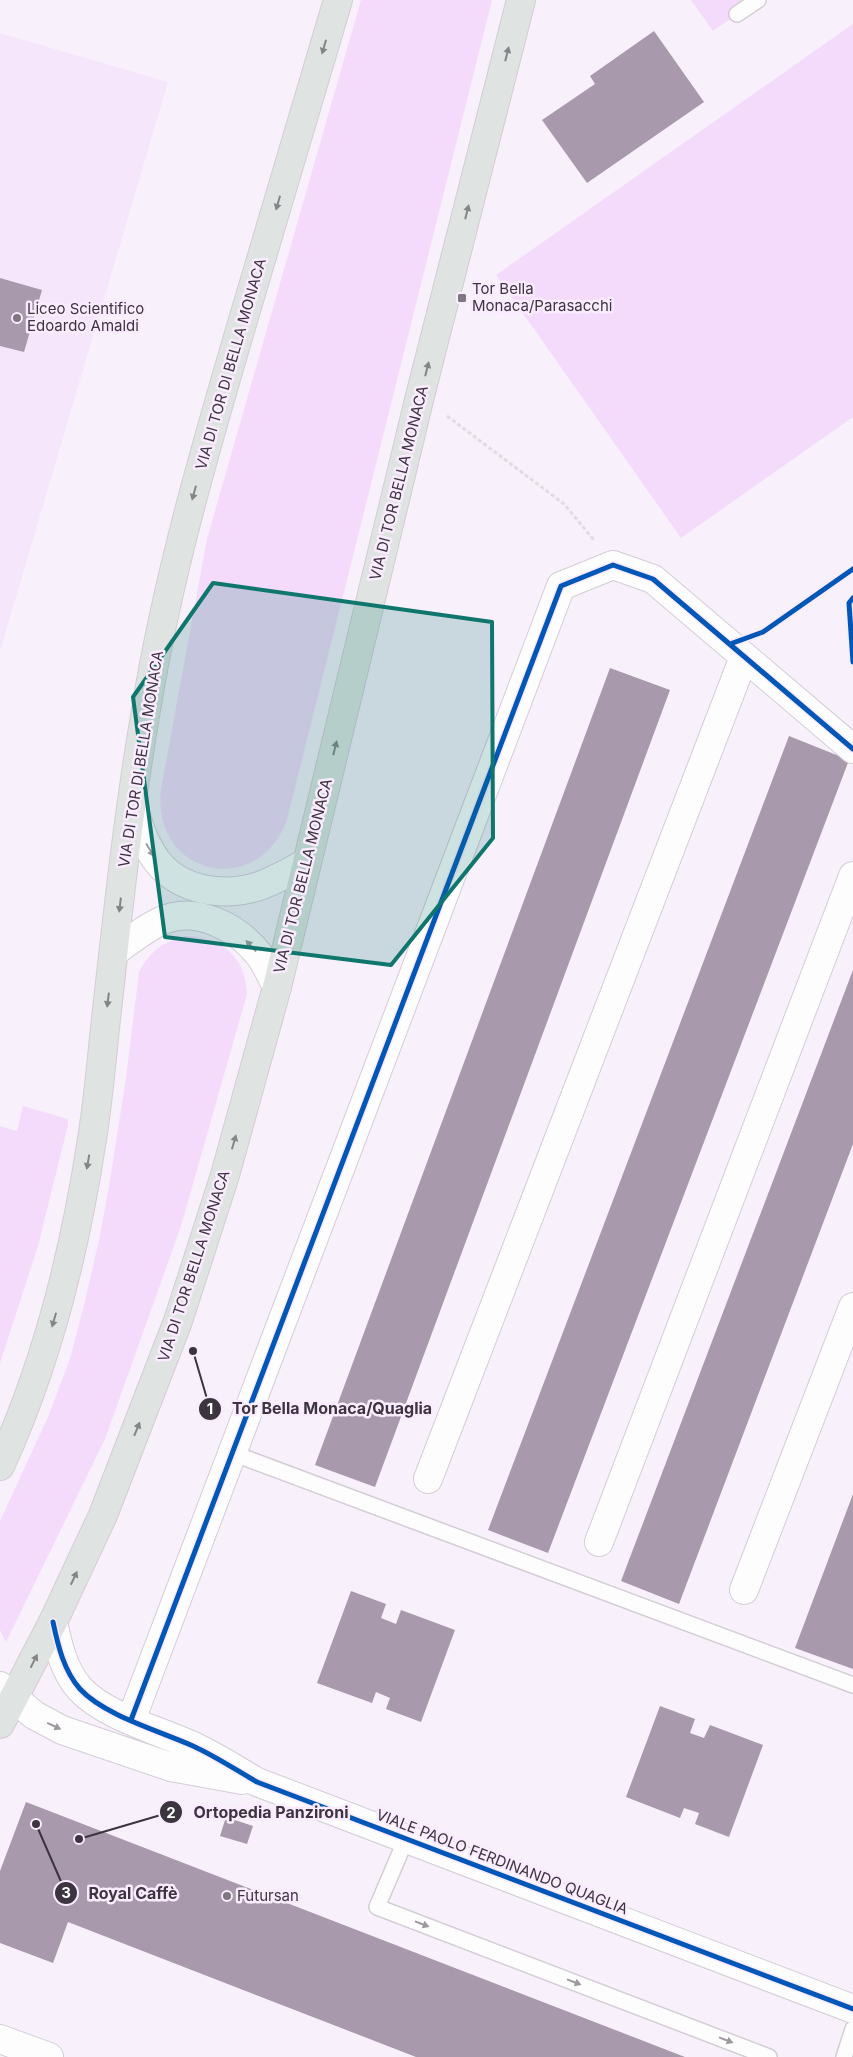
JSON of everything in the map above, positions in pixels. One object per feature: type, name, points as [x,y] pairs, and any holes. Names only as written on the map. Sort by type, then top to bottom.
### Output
[{"type":"main road","name":"VIA DI TOR DI BELLA MONACA","points":[[0,1466],[34,1384],[54,1322],[67,1273],[93,1137],[132,805],[146,708],[183,535],[217,410],[338,0]]},
{"type":"main road","name":"VIA DI TOR BELLA MONACA","points":[[0,1724],[7,1693],[53,1622],[104,1515],[178,1321],[225,1174],[277,987],[420,396],[521,0]]},
{"type":"street","points":[[131,1720],[561,586],[613,565],[653,579],[853,750]]},
{"type":"street","points":[[428,1479],[744,656]]},
{"type":"street","points":[[132,805],[146,843],[156,860],[173,877],[192,886],[221,891],[248,889],[262,885],[306,863]]},
{"type":"street","points":[[599,1542],[853,876]]},
{"type":"street","points":[[114,952],[159,922],[172,917],[189,916],[205,918],[219,922],[248,942],[260,956],[277,987]]},
{"type":"street","points":[[744,1590],[853,1307]]},
{"type":"street","name":"VIALE PAOLO FERDINANDO QUAGLIA","points":[[53,1622],[61,1654],[80,1689],[106,1708],[196,1748],[257,1782],[853,2009]]},
{"type":"street","name":"VIALE PAOLO FERDINANDO QUAGLIA","points":[[7,1693],[34,1716],[85,1738],[186,1771],[257,1782]]},
{"type":"street","points":[[0,2039],[49,2057]]},
{"type":"lane","points":[[737,14],[758,0]]},
{"type":"lane","points":[[232,1453],[853,1685]]},
{"type":"lane","points":[[406,1839],[377,1907],[770,2057]]},
{"type":"lane","points":[[844,2057],[853,2029]]},
{"type":"path","points":[[420,396],[564,504],[613,565]]},
{"type":"highlighted area","points":[[213,583],[492,622],[493,838],[391,965],[165,937],[133,697]]},
{"type":"shaded area","points":[[361,0],[492,0],[287,820],[273,845],[253,861],[231,868],[209,867],[189,858],[172,842],[162,818],[161,789],[207,539]]},
{"type":"shaded area","points":[[691,0],[758,0],[713,31]]},
{"type":"shaded area","points":[[853,24],[853,417],[681,538],[496,275]]},
{"type":"shaded area","points":[[0,33],[168,82],[0,651]]},
{"type":"shaded area","points":[[186,936],[211,941],[230,951],[242,969],[247,994],[181,1226],[105,1439],[6,1642],[0,1630],[0,1521],[48,1417],[70,1359],[84,1305],[109,1186],[126,1078],[139,972],[148,958],[158,948],[170,941]]},
{"type":"shaded area","points":[[23,1106],[68,1119],[68,1125],[38,1246],[0,1363],[0,1126],[17,1131]]},
{"type":"building","points":[[654,31],[704,102],[587,183],[542,120],[595,84],[590,76]]},
{"type":"building","name":"Liceo Scientifico Edoardo Amaldi","points":[[0,278],[42,290],[24,352],[0,346]]},
{"type":"building","points":[[610,668],[670,690],[375,1487],[315,1465]]},
{"type":"building","points":[[789,736],[849,760],[548,1553],[488,1530]]},
{"type":"building","points":[[853,970],[853,1144],[679,1604],[621,1581]]},
{"type":"building","points":[[853,1494],[853,1669],[795,1648]]},
{"type":"building","points":[[351,1591],[386,1604],[381,1618],[396,1624],[401,1610],[455,1630],[421,1722],[386,1709],[390,1698],[376,1692],[372,1703],[317,1683]]},
{"type":"building","points":[[660,1706],[695,1719],[690,1733],[704,1738],[710,1725],[763,1745],[729,1837],[695,1824],[699,1813],[684,1808],[680,1818],[626,1797]]},
{"type":"building","points":[[26,1802],[685,2057],[416,2057],[68,1922],[53,1963],[0,1943],[0,1871]]},
{"type":"building","points":[[226,1817],[253,1826],[247,1844],[220,1836]]},
{"type":"cycle path","points":[[131,1720],[561,586],[613,565],[653,579],[853,749]]},
{"type":"cycle path","points":[[730,644],[763,632],[853,569]]},
{"type":"cycle path","points":[[853,598],[849,603],[853,662]]},
{"type":"cycle path","points":[[53,1622],[62,1658],[74,1682],[91,1699],[118,1715],[201,1750],[257,1782],[853,2009]]},
{"type":"place","name":"Tor Bella Monaca/Parasacchi","points":[[462,298]]},
{"type":"place","name":"Liceo Scientifico Edoardo Amaldi","points":[[17,318]]},
{"type":"place","name":"Tor Bella Monaca/Quaglia","points":[[193,1351]]},
{"type":"place","name":"Royal Caffè","points":[[36,1824]]},
{"type":"place","name":"Ortopedia Panzironi","points":[[79,1839]]},
{"type":"place","name":"Futursan","points":[[227,1896]]}]
